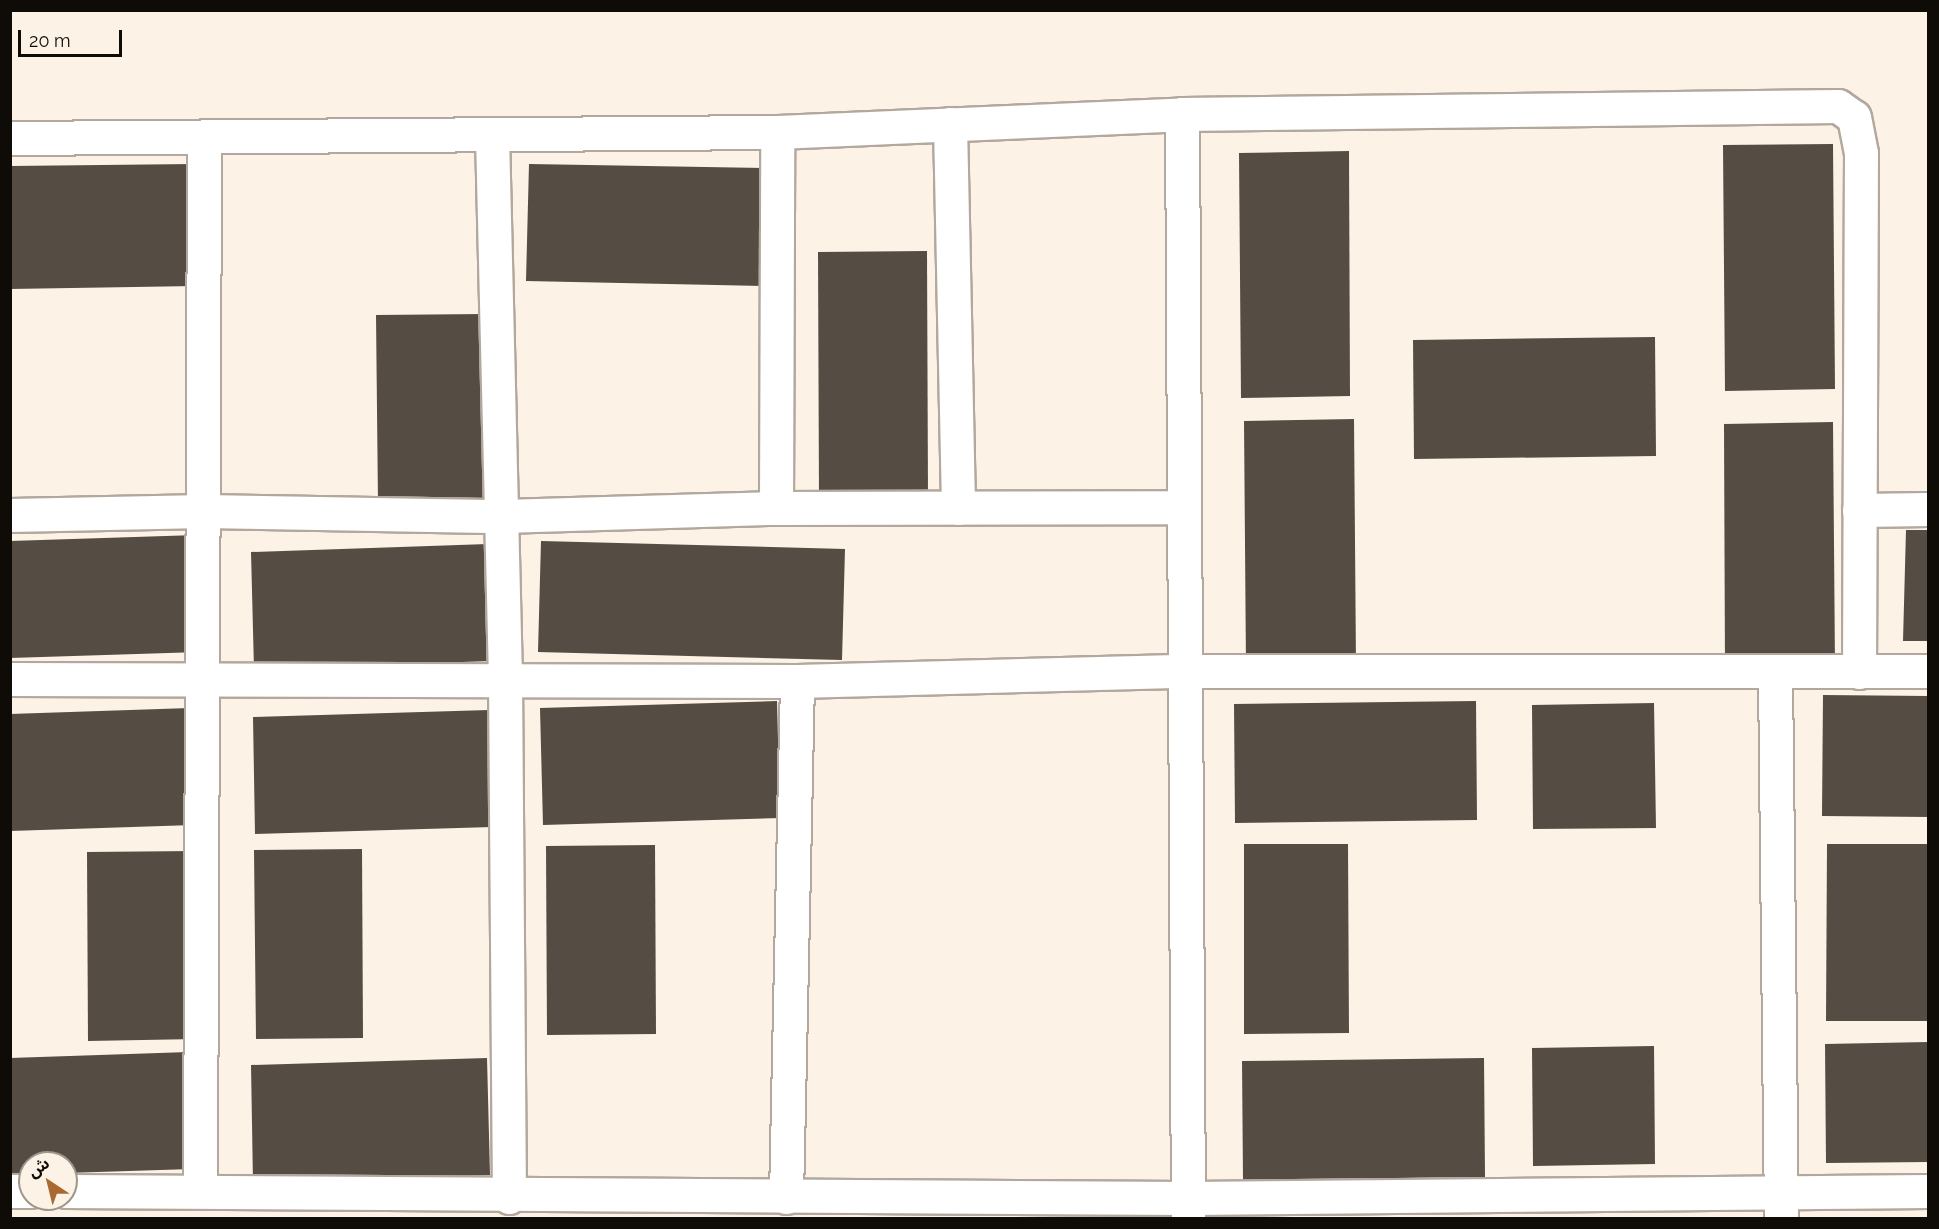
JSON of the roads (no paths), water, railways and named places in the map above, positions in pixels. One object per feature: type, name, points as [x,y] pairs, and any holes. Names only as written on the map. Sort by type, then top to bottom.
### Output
[{"type":"street","points":[[10,138],[204,139],[777,132],[1182,114],[1838,106],[1849,111],[1858,126],[1861,153],[1859,672]]},
{"type":"street","points":[[1182,114],[1181,507],[1185,671],[1188,1208]]},
{"type":"street","points":[[950,124],[958,508]]},
{"type":"street","points":[[776,508],[777,132]]},
{"type":"street","points":[[492,135],[505,679],[509,1197]]},
{"type":"street","points":[[200,1191],[205,679],[204,139]]},
{"type":"street","points":[[10,515],[204,511],[502,516],[776,508],[1181,507]]},
{"type":"street","points":[[1858,510],[1929,509]]},
{"type":"street","points":[[10,679],[797,681],[1185,671],[1775,673],[1929,671]]},
{"type":"street","points":[[1775,673],[1780,1205]]},
{"type":"street","points":[[786,1197],[797,681]]},
{"type":"street","points":[[78,1191],[509,1197],[786,1197],[1188,1208],[1780,1205],[1929,1191]]}]
